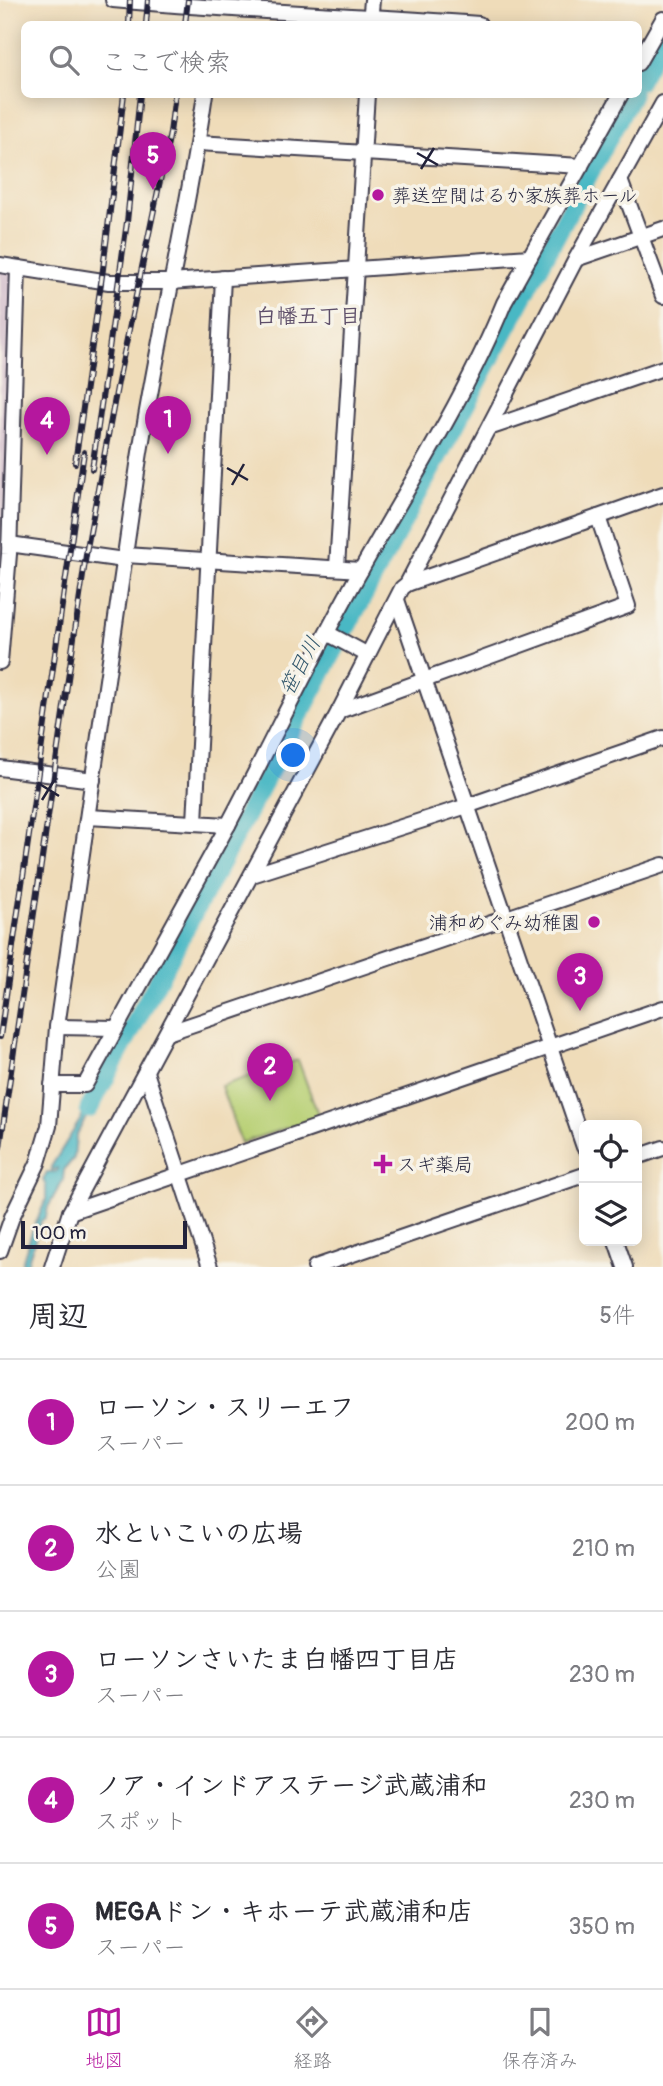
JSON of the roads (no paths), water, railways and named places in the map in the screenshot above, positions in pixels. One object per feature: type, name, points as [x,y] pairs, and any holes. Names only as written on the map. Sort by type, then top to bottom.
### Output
[{"type":"street","points":[[113,0],[218,4],[398,21]]},
{"type":"street","points":[[371,20],[372,0]]},
{"type":"street","points":[[645,38],[663,19]]},
{"type":"street","points":[[0,1251],[12,1217],[38,1163],[49,1126],[57,1027],[152,374],[204,98]]},
{"type":"street","points":[[337,568],[367,98]]},
{"type":"street","points":[[52,1085],[85,1085],[228,825],[361,570],[490,336],[504,303],[619,98]]},
{"type":"street","points":[[407,584],[576,259],[663,103]]},
{"type":"street","points":[[198,143],[581,166]]},
{"type":"street","points":[[620,180],[643,236],[663,296]]},
{"type":"street","points":[[576,259],[663,229]]},
{"type":"street","points":[[0,265],[109,282],[170,282],[355,267],[530,257]]},
{"type":"street","points":[[0,663],[9,544],[18,268]]},
{"type":"street","points":[[195,822],[223,278]]},
{"type":"street","points":[[489,428],[663,368]]},
{"type":"street","points":[[52,1267],[69,1213],[340,711],[364,653],[402,588],[663,494]]},
{"type":"street","points":[[340,711],[628,606],[598,517]]},
{"type":"street","points":[[9,544],[125,558],[361,570]]},
{"type":"street","points":[[397,600],[579,1132]]},
{"type":"street","points":[[329,634],[364,653]]},
{"type":"street","points":[[252,874],[467,806],[663,738]]},
{"type":"street","points":[[0,768],[93,780]]},
{"type":"street","points":[[88,817],[228,825]]},
{"type":"street","points":[[167,1033],[663,866]]},
{"type":"street","points":[[69,1213],[663,1008]]},
{"type":"street","points":[[57,1027],[115,1028]]},
{"type":"street","points":[[146,1072],[210,1267]]},
{"type":"street","points":[[642,1155],[663,1148]]},
{"type":"street","points":[[315,1267],[579,1177]]},
{"type":"street","points":[[618,1246],[625,1267]]},
{"type":"water","points":[[98,1084],[102,1087],[76,1136],[74,1158],[64,1170],[63,1180],[48,1207],[46,1217],[41,1221],[26,1267],[21,1267],[32,1231],[46,1200],[43,1180],[47,1172],[58,1170],[52,1170],[51,1167]]},
{"type":"waterway","name":"笹目川","points":[[642,75],[663,37]]},
{"type":"waterway","name":"笹目川","points":[[89,1109],[630,98]]},
{"type":"railway","points":[[129,21],[130,0]]},
{"type":"railway","points":[[146,21],[148,0]]},
{"type":"railway","points":[[185,21],[188,0]]},
{"type":"railway","points":[[75,463],[103,269],[124,98]]},
{"type":"railway","points":[[92,469],[127,222],[140,98]]},
{"type":"railway","points":[[0,1147],[87,548],[118,382],[170,133],[174,98]]},
{"type":"railway","points":[[0,1037],[84,452]]},
{"type":"place","name":"MEGAドン・キホーテ武蔵浦和店","points":[[153,190]]},
{"type":"place","name":"葬送空間はるか家族葬ホール","points":[[378,195]]},
{"type":"place","name":"ローソン・スリーエフ","points":[[168,454]]},
{"type":"place","name":"ノア・インドアステージ武蔵浦和","points":[[47,455]]},
{"type":"place","name":"浦和めぐみ幼稚園","points":[[594,922]]},
{"type":"place","name":"ローソンさいたま白幡四丁目店","points":[[580,1011]]},
{"type":"place","name":"水といこいの広場","points":[[270,1101]]},
{"type":"place","name":"スギ薬局","points":[[383,1164]]},
{"type":"district","name":"白幡五丁目","points":[[308,316]]}]
